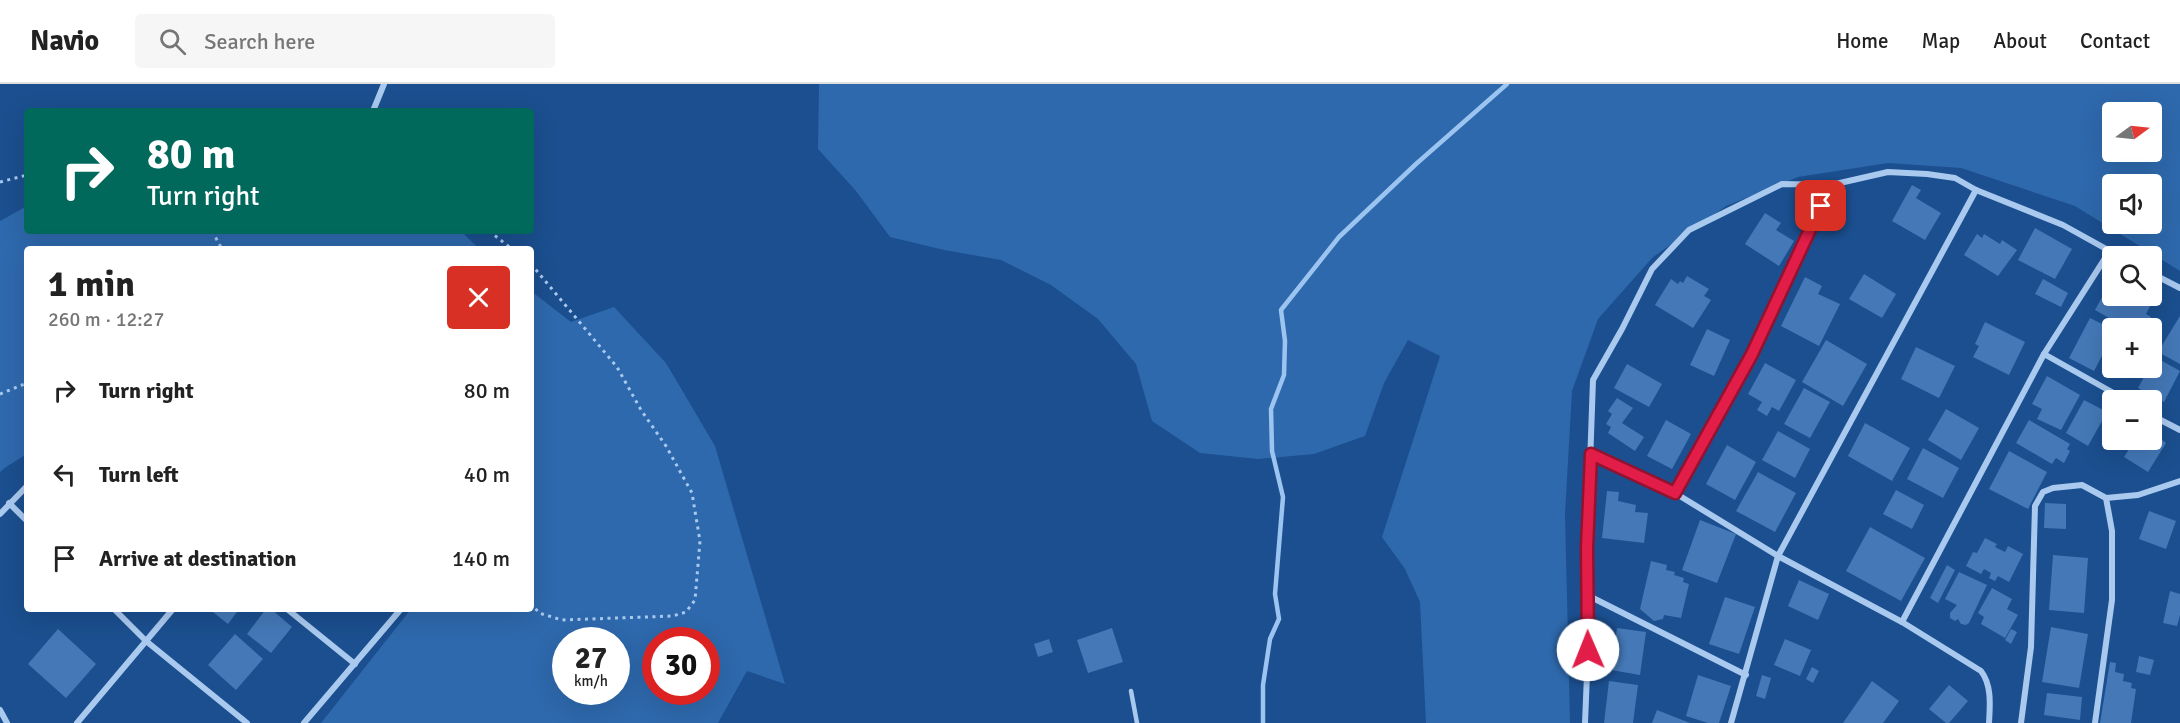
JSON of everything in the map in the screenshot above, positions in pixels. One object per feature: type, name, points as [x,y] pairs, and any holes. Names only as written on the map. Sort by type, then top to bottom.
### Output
[{"type":"street","points":[[374,108],[384,84]]},
{"type":"street","points":[[1586,723],[1593,380],[1652,269],[1689,230],[1782,184],[1831,184],[1888,172],[1955,178],[1976,190],[2063,225],[2102,248]]},
{"type":"street","points":[[1675,493],[1752,354],[1831,184]]},
{"type":"street","points":[[1731,723],[1778,556],[1976,190]]},
{"type":"street","points":[[1902,622],[2044,354],[2102,263]]},
{"type":"street","points":[[2162,279],[2180,288]]},
{"type":"street","points":[[2044,354],[2108,390]]},
{"type":"street","points":[[2162,421],[2180,430]]},
{"type":"street","points":[[1591,454],[1675,493],[1778,556],[1902,622],[1981,671],[1987,682],[1990,703],[1989,723]]},
{"type":"street","points":[[2021,723],[2031,646],[2035,506],[2043,492],[2082,485],[2106,498],[2138,495],[2180,482]]},
{"type":"street","points":[[0,514],[24,489]]},
{"type":"street","points":[[2095,723],[2112,600],[2112,531],[2106,498]]},
{"type":"street","points":[[9,503],[24,518]]},
{"type":"street","points":[[1587,595],[1746,675]]},
{"type":"street","points":[[117,612],[146,641],[247,723]]},
{"type":"street","points":[[77,723],[170,612]]},
{"type":"street","points":[[291,612],[355,664]]},
{"type":"street","points":[[304,723],[398,612]]},
{"type":"street","points":[[0,710],[7,723]]},
{"type":"lane","points":[[1131,691],[1137,723]]},
{"type":"path","points":[[0,182],[24,176]]},
{"type":"path","points":[[493,234],[508,246]]},
{"type":"path","points":[[534,268],[617,367],[641,410],[666,446],[692,493],[700,541],[695,600],[686,612],[673,616],[562,620],[539,613],[534,607]]},
{"type":"path","points":[[0,394],[24,384]]},
{"type":"shaded area","points":[[819,84],[2180,84],[2180,271],[2162,260],[2162,246],[2140,246],[2120,234],[2162,234],[2162,174],[2102,174],[2102,223],[2075,206],[1961,168],[1888,163],[1798,177],[1726,206],[1653,257],[1598,319],[1572,391],[1565,514],[1570,723],[1426,723],[1420,602],[1405,569],[1382,537],[1440,356],[1408,340],[1384,383],[1365,436],[1314,454],[1258,459],[1200,453],[1152,421],[1136,364],[1098,319],[1051,285],[1001,260],[890,237],[856,191],[818,149]]},
{"type":"shaded area","points":[[24,208],[24,234],[464,234],[476,246],[24,246],[24,456],[0,472],[0,221]]},
{"type":"shaded area","points":[[534,293],[571,322],[614,307],[666,363],[715,446],[785,684],[747,671],[718,723],[321,723],[409,612],[534,612]]},
{"type":"building","points":[[1912,185],[1921,190],[1916,198],[1941,213],[1925,240],[1892,221]]},
{"type":"building","points":[[1765,213],[1781,223],[1776,230],[1794,241],[1779,266],[1745,244]]},
{"type":"building","points":[[2035,228],[2072,249],[2055,279],[2018,260]]},
{"type":"building","points":[[1977,234],[1982,238],[1984,234],[2000,244],[2002,240],[2017,250],[1998,276],[1964,255]]},
{"type":"building","points":[[1864,274],[1896,294],[1882,318],[1849,299]]},
{"type":"building","points":[[1687,276],[1709,289],[1704,296],[1711,300],[1693,328],[1655,305],[1671,279],[1678,284],[1680,281],[1683,283]]},
{"type":"building","points":[[1805,277],[1822,286],[1818,294],[1840,304],[1819,346],[1781,326]]},
{"type":"building","points":[[2043,279],[2068,293],[2061,307],[2035,294]]},
{"type":"building","points":[[2102,297],[2102,306],[2150,306],[2146,314],[2151,317],[2109,318],[2095,310]]},
{"type":"building","points":[[2180,316],[2180,364],[2162,354],[2162,345]]},
{"type":"building","points":[[2090,318],[2102,324],[2102,356],[2094,371],[2069,358]]},
{"type":"building","points":[[1985,322],[2025,342],[2009,375],[1973,357],[1979,346],[1975,344]]},
{"type":"building","points":[[1707,329],[1730,340],[1714,376],[1690,365]]},
{"type":"building","points":[[1826,340],[1867,364],[1843,406],[1802,382]]},
{"type":"building","points":[[1916,347],[1955,366],[1939,398],[1901,379]]},
{"type":"building","points":[[2162,361],[2180,371],[2164,402],[2162,390],[2138,388],[2144,378],[2162,378]]},
{"type":"building","points":[[1765,363],[1796,380],[1779,411],[1772,407],[1767,416],[1757,410],[1762,402],[1748,394]]},
{"type":"building","points":[[1627,364],[1662,384],[1649,407],[1614,388]]},
{"type":"building","points":[[2047,376],[2080,395],[2061,430],[2037,419],[2042,409],[2032,404]]},
{"type":"building","points":[[1804,388],[1830,402],[1810,438],[1784,424]]},
{"type":"building","points":[[1617,398],[1633,408],[1622,423],[1644,437],[1635,451],[1608,433],[1611,427],[1606,424],[1612,414],[1608,411]]},
{"type":"building","points":[[2084,400],[2102,409],[2102,421],[2088,446],[2066,433]]},
{"type":"building","points":[[1946,409],[1979,428],[1961,460],[1928,440]]},
{"type":"building","points":[[1666,420],[1691,434],[1672,469],[1647,456]]},
{"type":"building","points":[[2029,420],[2070,444],[2067,449],[2070,451],[2064,463],[2056,458],[2052,464],[2016,443]]},
{"type":"building","points":[[1865,423],[1910,448],[1892,481],[1848,456]]},
{"type":"building","points":[[1778,431],[1810,449],[1795,478],[1762,460]]},
{"type":"building","points":[[1727,445],[1756,462],[1735,500],[1706,484]]},
{"type":"building","points":[[1923,448],[1959,468],[1943,498],[1907,479]]},
{"type":"building","points":[[2129,450],[2162,450],[2148,472],[2124,457]]},
{"type":"building","points":[[2009,451],[2047,472],[2028,509],[1989,489]]},
{"type":"building","points":[[1758,472],[1796,493],[1775,532],[1736,511]]},
{"type":"building","points":[[1896,490],[1924,505],[1912,529],[1883,514]]},
{"type":"building","points":[[1607,491],[1619,492],[1618,501],[1636,505],[1635,512],[1648,513],[1644,543],[1602,538]]},
{"type":"building","points":[[2045,503],[2066,504],[2066,529],[2044,528]]},
{"type":"building","points":[[2149,511],[2176,521],[2166,549],[2139,539]]},
{"type":"building","points":[[1700,520],[1736,534],[1717,583],[1682,570]]},
{"type":"building","points":[[1870,527],[1925,558],[1901,601],[1846,571]]},
{"type":"building","points":[[1985,538],[1997,544],[1995,547],[2005,552],[2008,546],[2023,554],[2009,582],[1998,576],[1995,581],[1989,578],[1991,573],[1984,569],[1981,574],[1966,566],[1973,552],[1977,553]]},
{"type":"building","points":[[2053,555],[2088,558],[2084,613],[2049,610]]},
{"type":"building","points":[[1651,561],[1667,565],[1666,570],[1675,572],[1674,575],[1684,578],[1683,582],[1689,584],[1681,618],[1664,615],[1663,619],[1654,621],[1640,609]]},
{"type":"building","points":[[1947,565],[1955,570],[1938,603],[1930,598]]},
{"type":"building","points":[[1959,572],[1987,585],[1966,625],[1961,624],[1958,619],[1955,621],[1950,618],[1950,613],[1957,605],[1945,599]]},
{"type":"building","points":[[1799,580],[1829,594],[1818,620],[1788,606]]},
{"type":"building","points":[[1992,588],[2012,599],[2007,609],[2018,615],[2005,638],[1981,624],[1984,617],[1978,613]]},
{"type":"building","points":[[2170,591],[2180,594],[2180,615],[2177,626],[2163,623]]},
{"type":"building","points":[[1725,597],[1755,607],[1739,654],[1709,644]]},
{"type":"building","points":[[213,612],[237,612],[228,624]]},
{"type":"building","points":[[264,612],[274,612],[292,627],[271,653],[247,634]]},
{"type":"building","points":[[2051,627],[2088,634],[2079,688],[2042,682]]},
{"type":"building","points":[[1112,628],[1123,662],[1088,673],[1077,640]]},
{"type":"building","points":[[1617,628],[1646,632],[1640,675],[1611,670]]},
{"type":"building","points":[[58,629],[96,664],[66,698],[28,664]]},
{"type":"building","points":[[2011,629],[2017,632],[2011,644],[2005,640]]},
{"type":"building","points":[[235,634],[263,659],[236,690],[208,665]]},
{"type":"building","points":[[1049,639],[1053,652],[1038,657],[1034,644]]},
{"type":"building","points":[[1785,639],[1811,650],[1800,676],[1774,665]]},
{"type":"building","points":[[2139,656],[2154,660],[2150,675],[2136,672]]},
{"type":"building","points":[[2110,662],[2116,663],[2115,672],[2124,674],[2123,681],[2132,683],[2131,688],[2136,689],[2131,723],[2100,723]]},
{"type":"building","points":[[1812,667],[1819,671],[1813,683],[1806,679]]},
{"type":"building","points":[[1698,675],[1731,686],[1719,723],[1708,723],[1686,716]]},
{"type":"building","points":[[1762,675],[1771,678],[1765,699],[1756,696]]},
{"type":"building","points":[[1609,681],[1638,685],[1633,723],[1604,723]]},
{"type":"building","points":[[1872,681],[1899,701],[1883,723],[1843,723]]},
{"type":"building","points":[[1949,685],[1968,701],[1949,723],[1946,723],[1929,709]]},
{"type":"building","points":[[2047,693],[2082,697],[2080,720],[2044,715]]},
{"type":"building","points":[[1657,710],[1690,723],[1652,723]]},
{"type":"waterway","points":[[1263,723],[1263,685],[1270,639],[1279,619],[1275,594],[1283,497],[1272,451],[1271,409],[1284,375],[1285,341],[1281,310],[1339,237],[1416,164],[1507,84]]},
{"type":"route","points":[[1588,650],[1587,548],[1591,454],[1675,493],[1752,354],[1821,206]]}]
